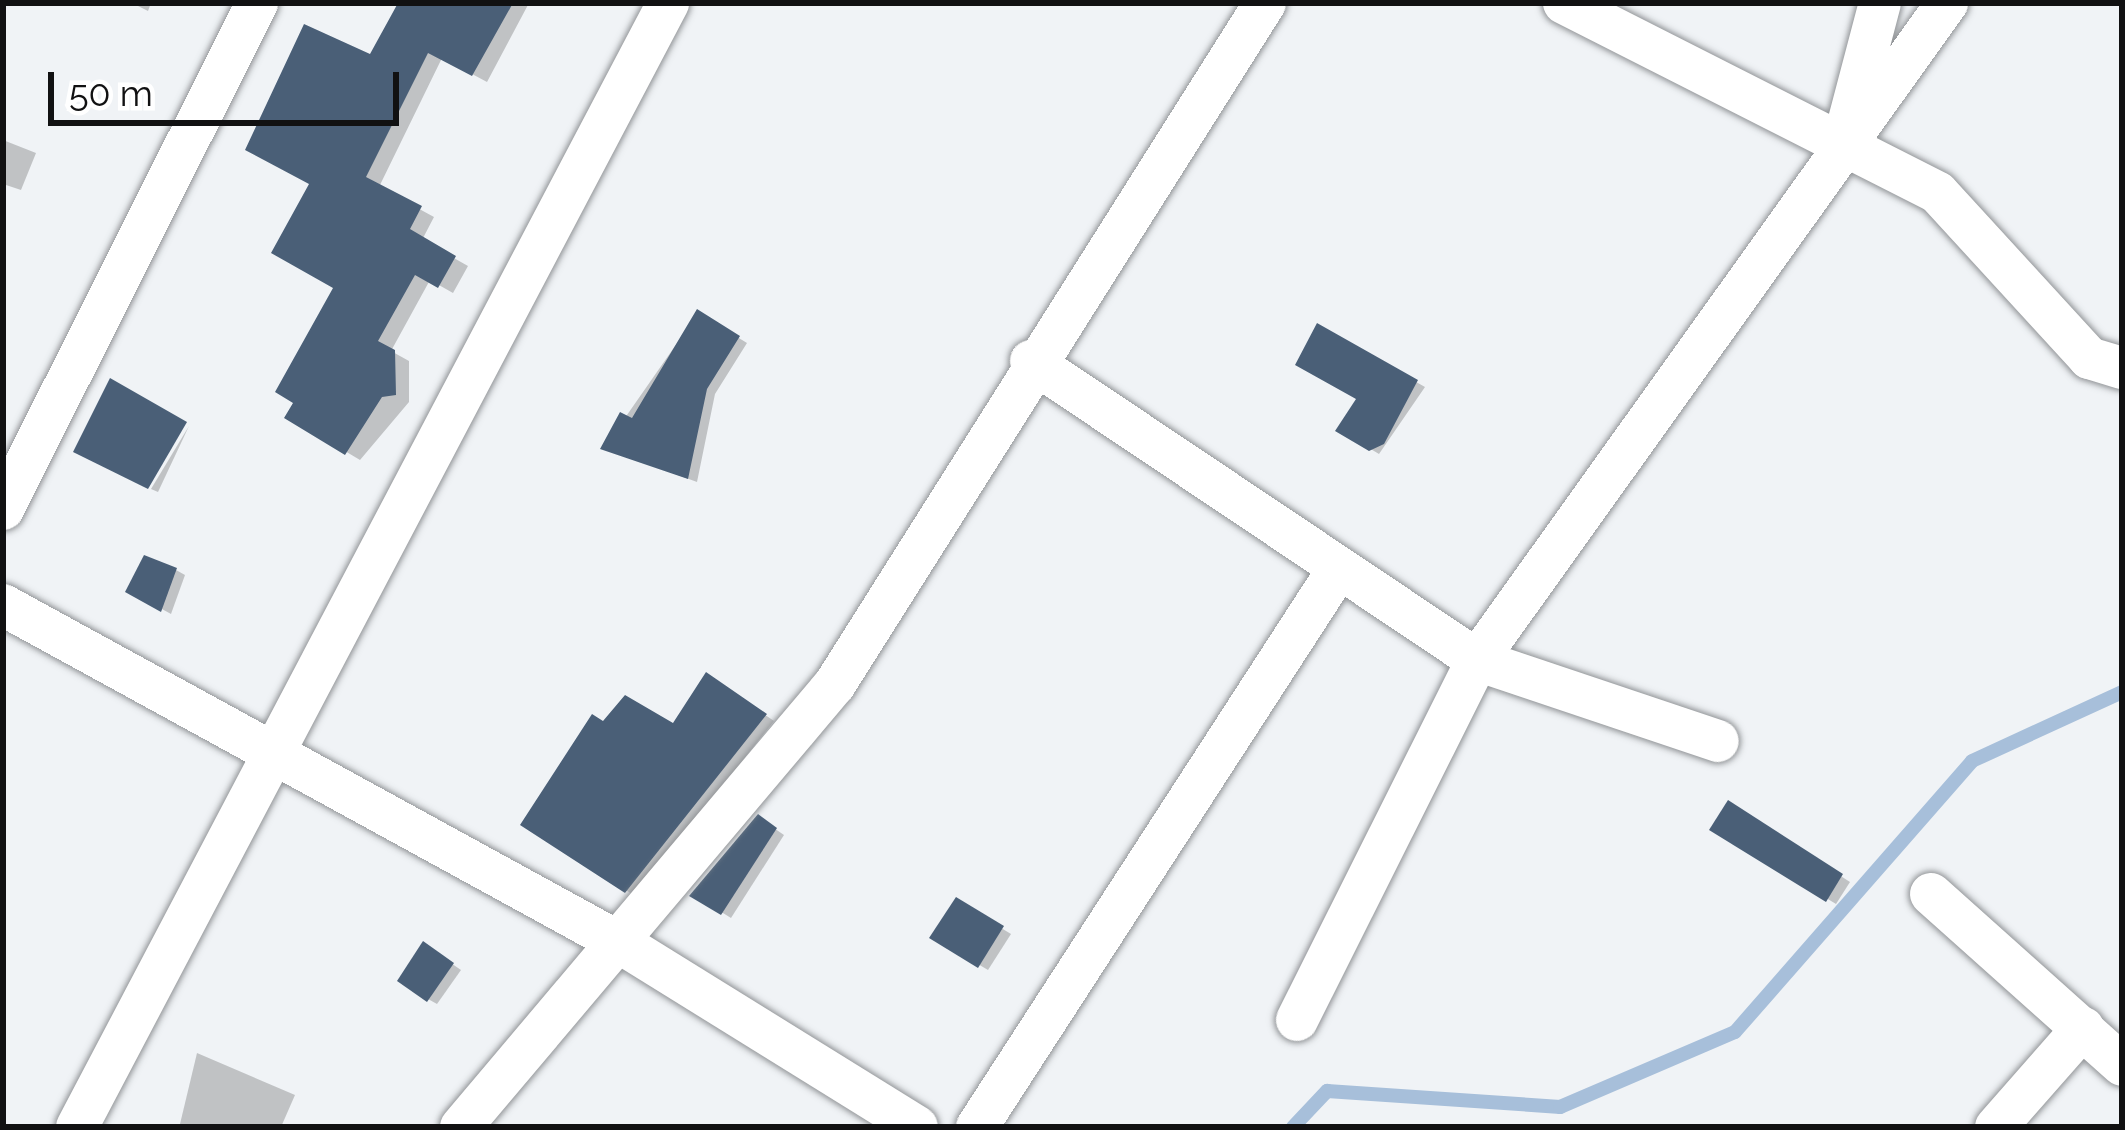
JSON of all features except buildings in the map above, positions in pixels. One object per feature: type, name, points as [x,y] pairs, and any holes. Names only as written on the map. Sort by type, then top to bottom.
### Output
[{"type":"street","points":[[3,508],[257,3]]},
{"type":"street","points":[[77,1127],[668,3]]},
{"type":"street","points":[[461,1127],[622,944],[835,684],[1030,361],[1265,3]]},
{"type":"street","points":[[1564,3],[1840,152],[1938,193],[2089,358],[2122,368]]},
{"type":"street","points":[[1840,152],[1880,3]]},
{"type":"street","points":[[1297,1020],[1477,660],[1946,3]]},
{"type":"street","points":[[1030,361],[1477,660],[1718,741]]},
{"type":"street","points":[[977,1127],[1339,568]]},
{"type":"street","points":[[3,605],[273,758],[622,944],[916,1127]]},
{"type":"street","points":[[1931,894],[2122,1065]]},
{"type":"street","points":[[1996,1127],[2084,1028]]},
{"type":"waterway","points":[[1293,1127],[1327,1091],[1560,1107],[1735,1032],[1972,761],[2122,692]]}]
